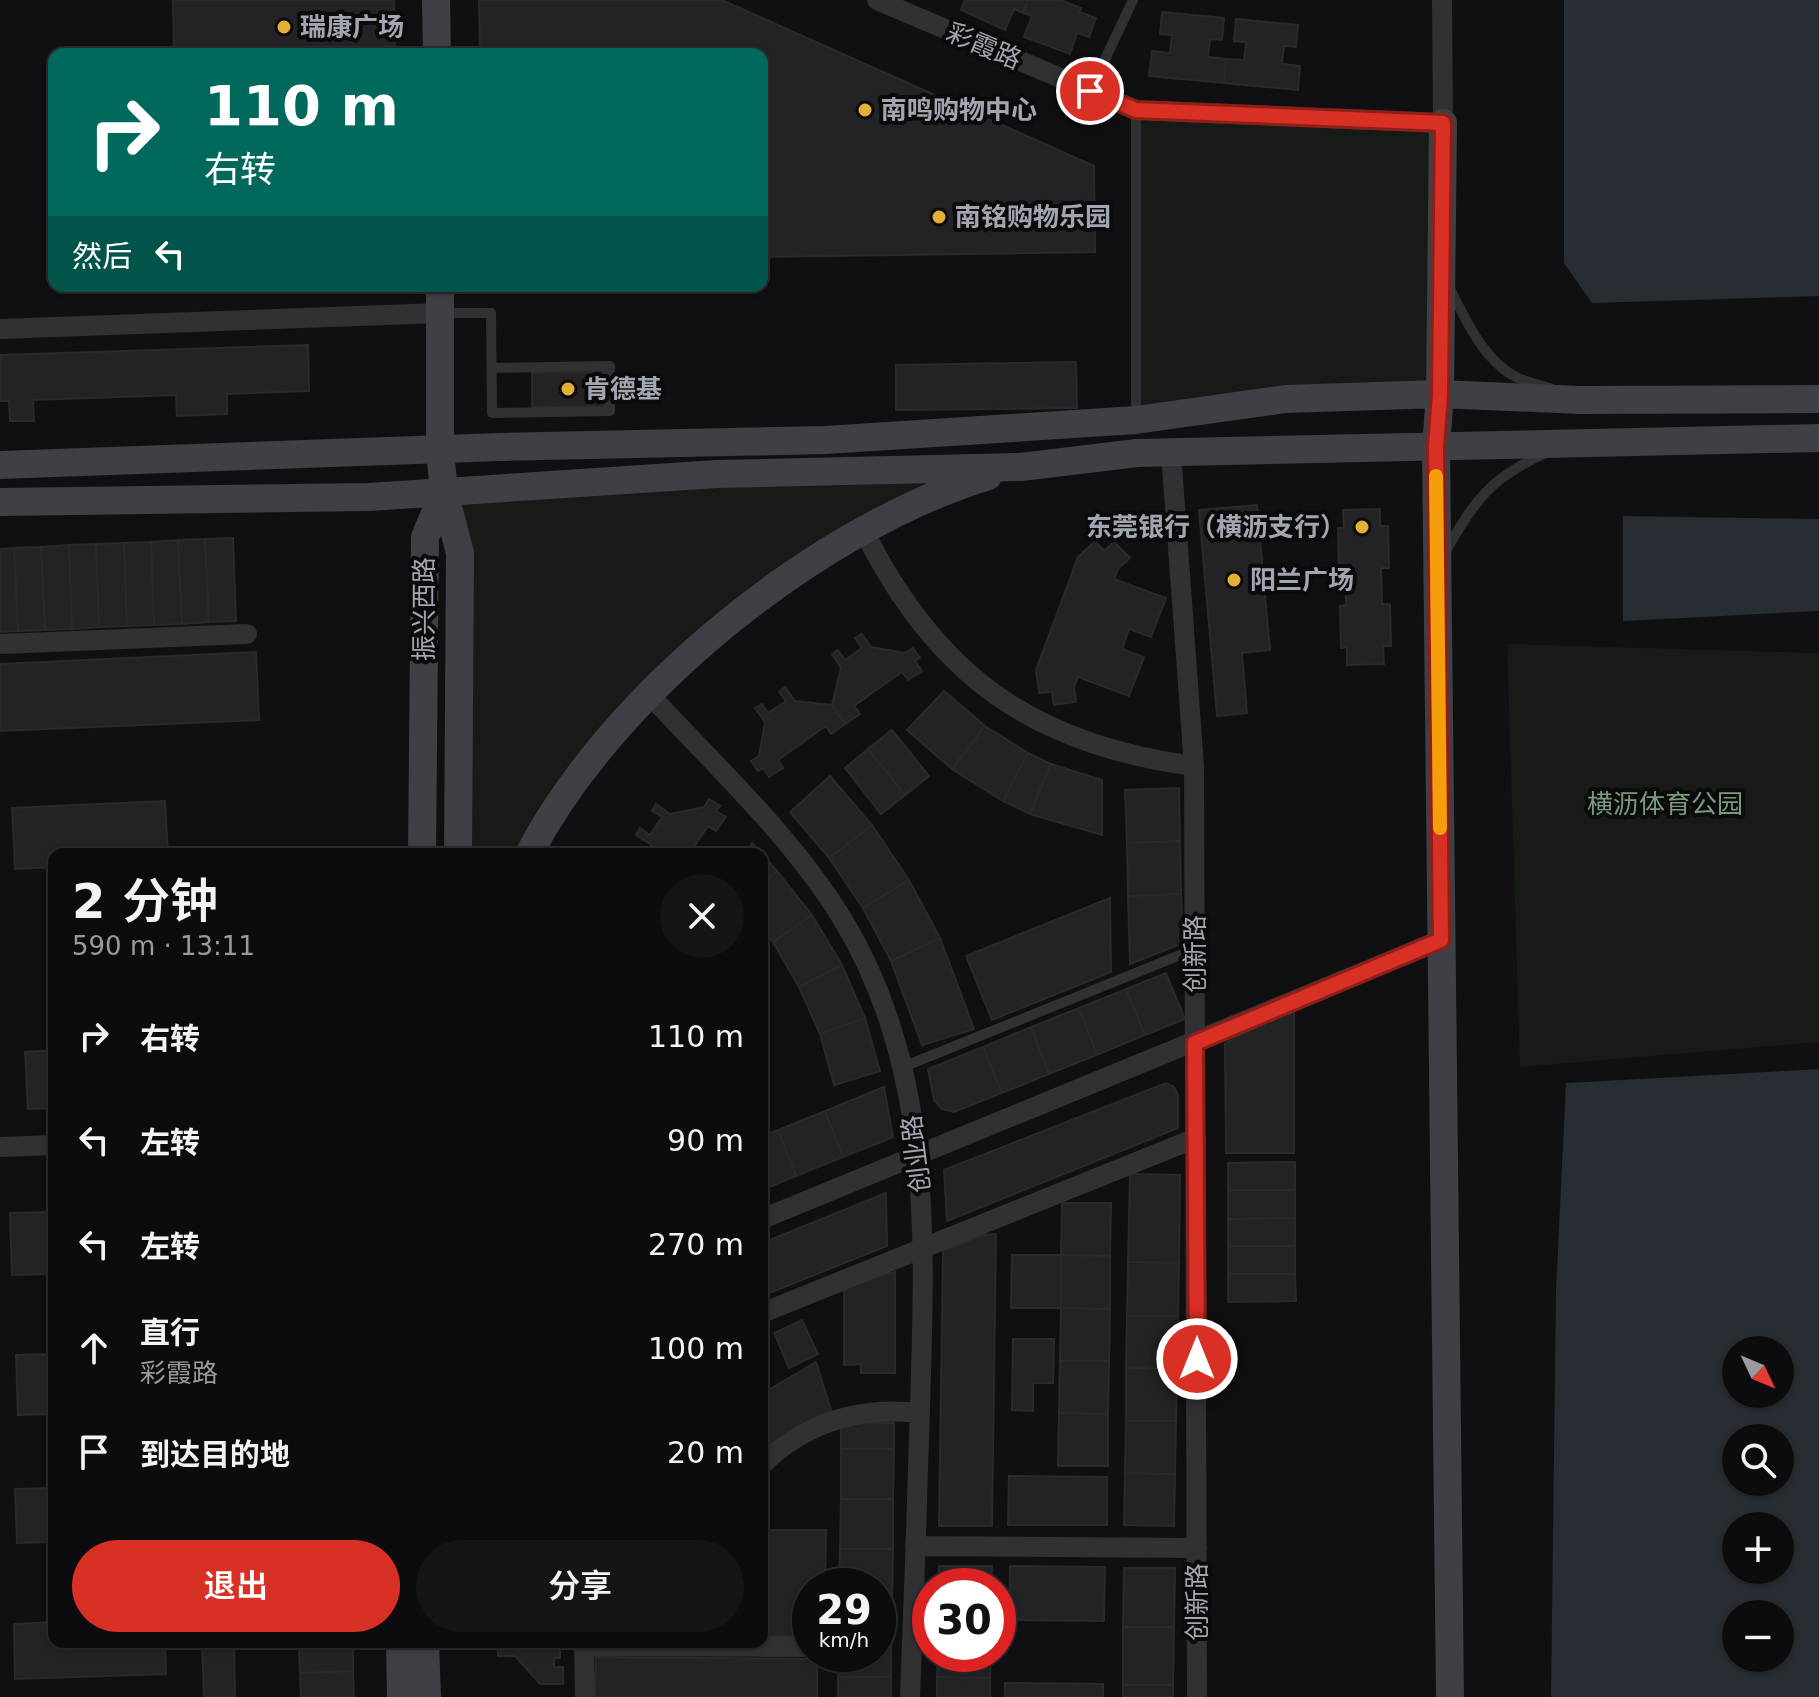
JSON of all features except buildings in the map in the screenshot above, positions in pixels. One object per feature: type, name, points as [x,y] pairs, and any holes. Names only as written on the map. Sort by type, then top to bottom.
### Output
[{"type":"main road","points":[[436,0],[437,48]]},
{"type":"main road","points":[[1443,123],[1443,276],[1436,447],[1450,1697]]},
{"type":"main road","points":[[440,300],[440,451],[444,492]]},
{"type":"main road","points":[[0,465],[826,440],[1136,420],[1286,399],[1440,394],[1580,400],[1819,399]]},
{"type":"main road","points":[[0,502],[369,497],[717,474],[1021,467],[1171,452],[1819,438]]},
{"type":"main road","points":[[533,848],[587,768],[650,695],[754,602],[863,529],[949,489],[1021,467]]},
{"type":"main road","name":"振兴西路","points":[[422,848],[425,537],[444,492]]},
{"type":"main road","name":"振兴西路","points":[[444,492],[460,553],[458,848]]},
{"type":"main road","points":[[400,1648],[401,1697]]},
{"type":"main road","points":[[425,1648],[427,1697]]},
{"type":"street","name":"彩霞路","points":[[877,0],[1136,110]]},
{"type":"street","points":[[1136,110],[1443,123],[1442,0]]},
{"type":"street","points":[[0,329],[440,300]]},
{"type":"street","name":"创新路","points":[[1171,452],[1194,766],[1197,1697]]},
{"type":"street","points":[[863,529],[910,612],[941,648],[976,680],[1015,708],[1071,737],[1147,760],[1194,766]]},
{"type":"street","points":[[0,644],[247,634]]},
{"type":"street","name":"创业路","points":[[650,695],[798,856],[821,887],[873,978],[903,1067],[919,1155],[925,1248],[910,1697]]},
{"type":"street","points":[[768,1217],[1441,940]]},
{"type":"street","points":[[768,1311],[1196,1138]]},
{"type":"street","points":[[0,1147],[48,1145]]},
{"type":"street","points":[[768,1460],[803,1433],[842,1417],[881,1411],[920,1413]]},
{"type":"street","points":[[915,1546],[1197,1548]]},
{"type":"street","points":[[768,1646],[792,1646]]},
{"type":"street","points":[[584,1648],[585,1697]]},
{"type":"lane","points":[[1090,91],[1133,0]]},
{"type":"lane","points":[[1136,110],[1136,420]]},
{"type":"lane","points":[[1443,276],[1475,336],[1492,357],[1515,377],[1580,400]]},
{"type":"lane","points":[[440,300],[491,313],[492,413],[610,411],[610,366],[492,368]]},
{"type":"lane","points":[[1437,567],[1478,497],[1507,474],[1575,442]]},
{"type":"lane","points":[[903,1067],[1195,949]]},
{"type":"green space","points":[[1136,110],[1443,123],[1440,394],[1136,420]]},
{"type":"green space","points":[[1021,467],[863,529],[657,688],[534,848],[458,848],[450,492]]},
{"type":"green space","name":"横沥体育公园","points":[[1507,644],[1819,653],[1819,1042],[1520,1067]]},
{"type":"shaded area","points":[[1564,0],[1819,0],[1819,296],[1592,303],[1564,263]]},
{"type":"shaded area","points":[[1623,516],[1819,519],[1819,611],[1623,621]]},
{"type":"shaded area","points":[[1819,1069],[1819,1697],[1551,1697],[1556,1290],[1566,1083]]},
{"type":"slow traffic","points":[[1436,476],[1440,828]]},
{"type":"place","name":"瑞康广场","points":[[284,27]]},
{"type":"place","name":"南鸣购物中心","points":[[865,110]]},
{"type":"place","name":"南铭购物乐园","points":[[939,217]]},
{"type":"place","name":"肯德基","points":[[568,389]]},
{"type":"place","name":"东莞银行（横沥支行）","points":[[1362,527]]},
{"type":"place","name":"阳兰广场","points":[[1234,580]]},
{"type":"route","points":[[1090,91],[1136,110],[1443,123],[1443,276],[1436,447],[1441,940],[1195,1043],[1197,1359]]}]
